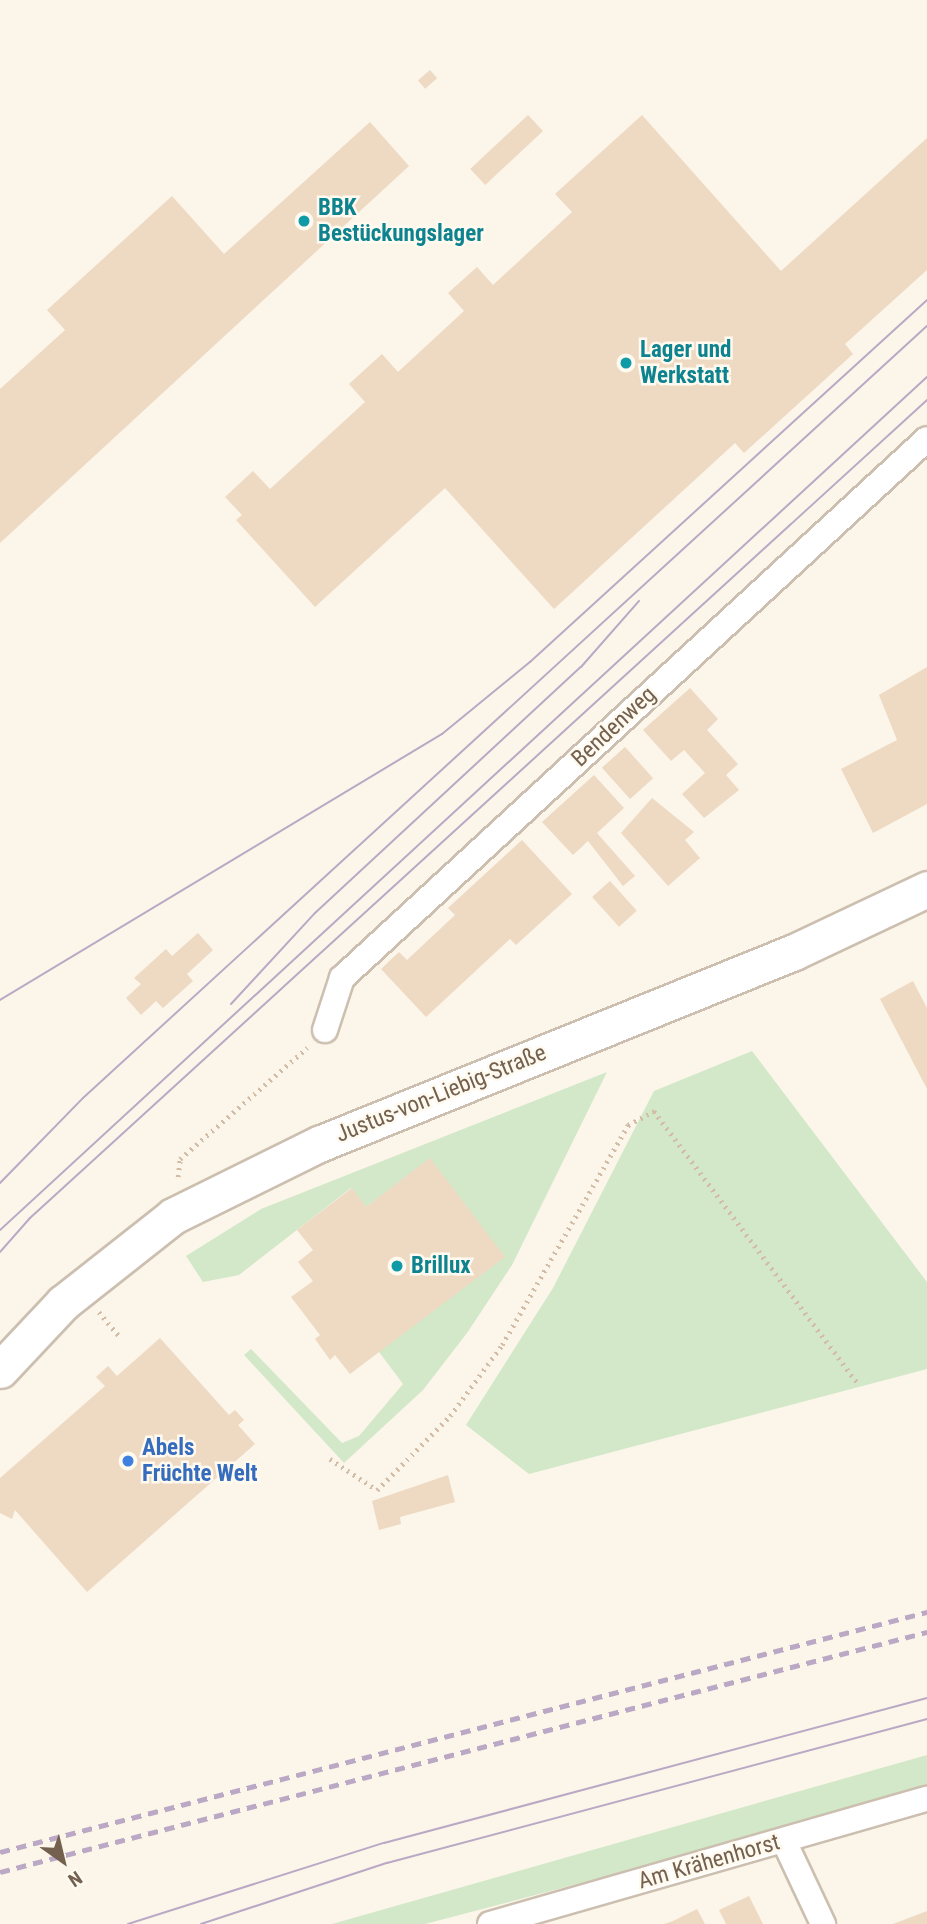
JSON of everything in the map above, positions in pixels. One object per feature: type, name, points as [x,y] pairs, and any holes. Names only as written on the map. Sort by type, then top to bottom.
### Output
[{"type":"main road","name":"Justus-von-Liebig-Straße","points":[[0,1370],[63,1303],[173,1216],[319,1144],[794,952],[927,889]]},
{"type":"street","name":"Bendenweg","points":[[325,1030],[342,978],[927,439]]},
{"type":"street","name":"Am Krähenhorst","points":[[490,1924],[927,1799]]},
{"type":"street","points":[[784,1841],[823,1924]]},
{"type":"path","points":[[173,1216],[180,1159],[325,1030]]},
{"type":"path","points":[[330,1459],[377,1490],[450,1416],[509,1334],[628,1125],[654,1111],[859,1385]]},
{"type":"path","points":[[106,1320],[118,1336]]},
{"type":"green space","points":[[752,1051],[927,1282],[927,1369],[529,1474],[466,1425],[553,1288],[654,1091]]},
{"type":"green space","points":[[607,1072],[512,1265],[467,1333],[423,1390],[344,1463],[244,1355],[251,1349],[342,1443],[359,1436],[403,1384],[379,1352],[430,1159],[366,1207],[351,1188],[239,1275],[203,1282],[186,1256],[261,1209]]},
{"type":"green space","points":[[927,1755],[927,1792],[425,1924],[332,1924]]},
{"type":"building","points":[[430,70],[437,78],[425,89],[418,80]]},
{"type":"building","points":[[528,115],[543,131],[485,185],[470,169]]},
{"type":"building","name":"Lager und Werkstatt","points":[[642,115],[781,271],[927,138],[927,270],[845,344],[853,354],[744,453],[735,443],[554,609],[445,488],[315,607],[236,520],[242,515],[225,497],[253,471],[270,489],[365,402],[349,384],[382,354],[398,372],[464,311],[448,293],[477,267],[493,285],[572,212],[555,194]]},
{"type":"building","points":[[370,122],[409,166],[0,543],[0,389],[65,330],[47,310],[172,196],[224,254]]},
{"type":"building","points":[[927,667],[927,804],[873,833],[841,769],[897,740],[879,695]]},
{"type":"building","points":[[690,688],[718,719],[707,730],[738,764],[726,775],[739,790],[704,818],[682,794],[705,773],[684,750],[671,761],[643,730]]},
{"type":"building","points":[[625,747],[653,778],[630,799],[602,768]]},
{"type":"building","points":[[594,775],[624,808],[597,833],[635,876],[623,886],[588,841],[573,855],[542,822]]},
{"type":"building","points":[[652,798],[694,832],[685,840],[700,858],[668,886],[621,833]]},
{"type":"building","points":[[522,840],[572,894],[516,945],[510,939],[426,1017],[381,969],[399,952],[407,960],[455,915],[448,908]]},
{"type":"building","points":[[610,881],[637,911],[619,927],[592,897]]},
{"type":"building","points":[[198,933],[213,950],[187,974],[193,981],[163,1008],[156,1001],[141,1015],[126,998],[141,984],[134,978],[166,949],[172,956]]},
{"type":"building","points":[[913,981],[927,1008],[927,1089],[880,999]]},
{"type":"building","name":"Brillux","points":[[430,1158],[505,1257],[350,1374],[335,1355],[330,1360],[315,1339],[320,1335],[291,1297],[313,1281],[298,1262],[313,1250],[297,1230],[352,1188],[366,1207]]},
{"type":"building","name":"Abels Früchte Welt","points":[[160,1338],[229,1415],[235,1410],[244,1420],[238,1425],[255,1444],[87,1592],[15,1510],[12,1519],[0,1513],[0,1478],[105,1386],[96,1377],[108,1366],[117,1376]]},
{"type":"building","points":[[448,1475],[455,1502],[400,1517],[401,1524],[379,1530],[372,1501]]},
{"type":"building","points":[[749,1896],[763,1924],[726,1924],[719,1910]]},
{"type":"building","points":[[697,1909],[705,1924],[664,1924],[673,1921]]},
{"type":"building","points":[[927,1911],[927,1924],[893,1924]]},
{"type":"tram line","points":[[0,1000],[442,734],[530,662],[927,300]]},
{"type":"tram line","points":[[0,1183],[83,1098],[927,326]]},
{"type":"tram line","points":[[0,1230],[927,377]]},
{"type":"tram line","points":[[0,1252],[30,1218],[927,400]]},
{"type":"tram line","points":[[231,1004],[315,913],[581,667],[639,601]]},
{"type":"tram line","points":[[128,1924],[384,1843],[927,1698]]},
{"type":"tram line","points":[[201,1924],[387,1863],[927,1719]]},
{"type":"railway","points":[[0,1852],[927,1612]]},
{"type":"railway","points":[[0,1872],[927,1632]]},
{"type":"place","name":"BBK Bestückungslager","points":[[304,221]]},
{"type":"place","name":"Lager und Werkstatt","points":[[626,363]]},
{"type":"place","name":"Brillux","points":[[397,1266]]},
{"type":"place","name":"Abels Früchte Welt","points":[[128,1461]]}]
